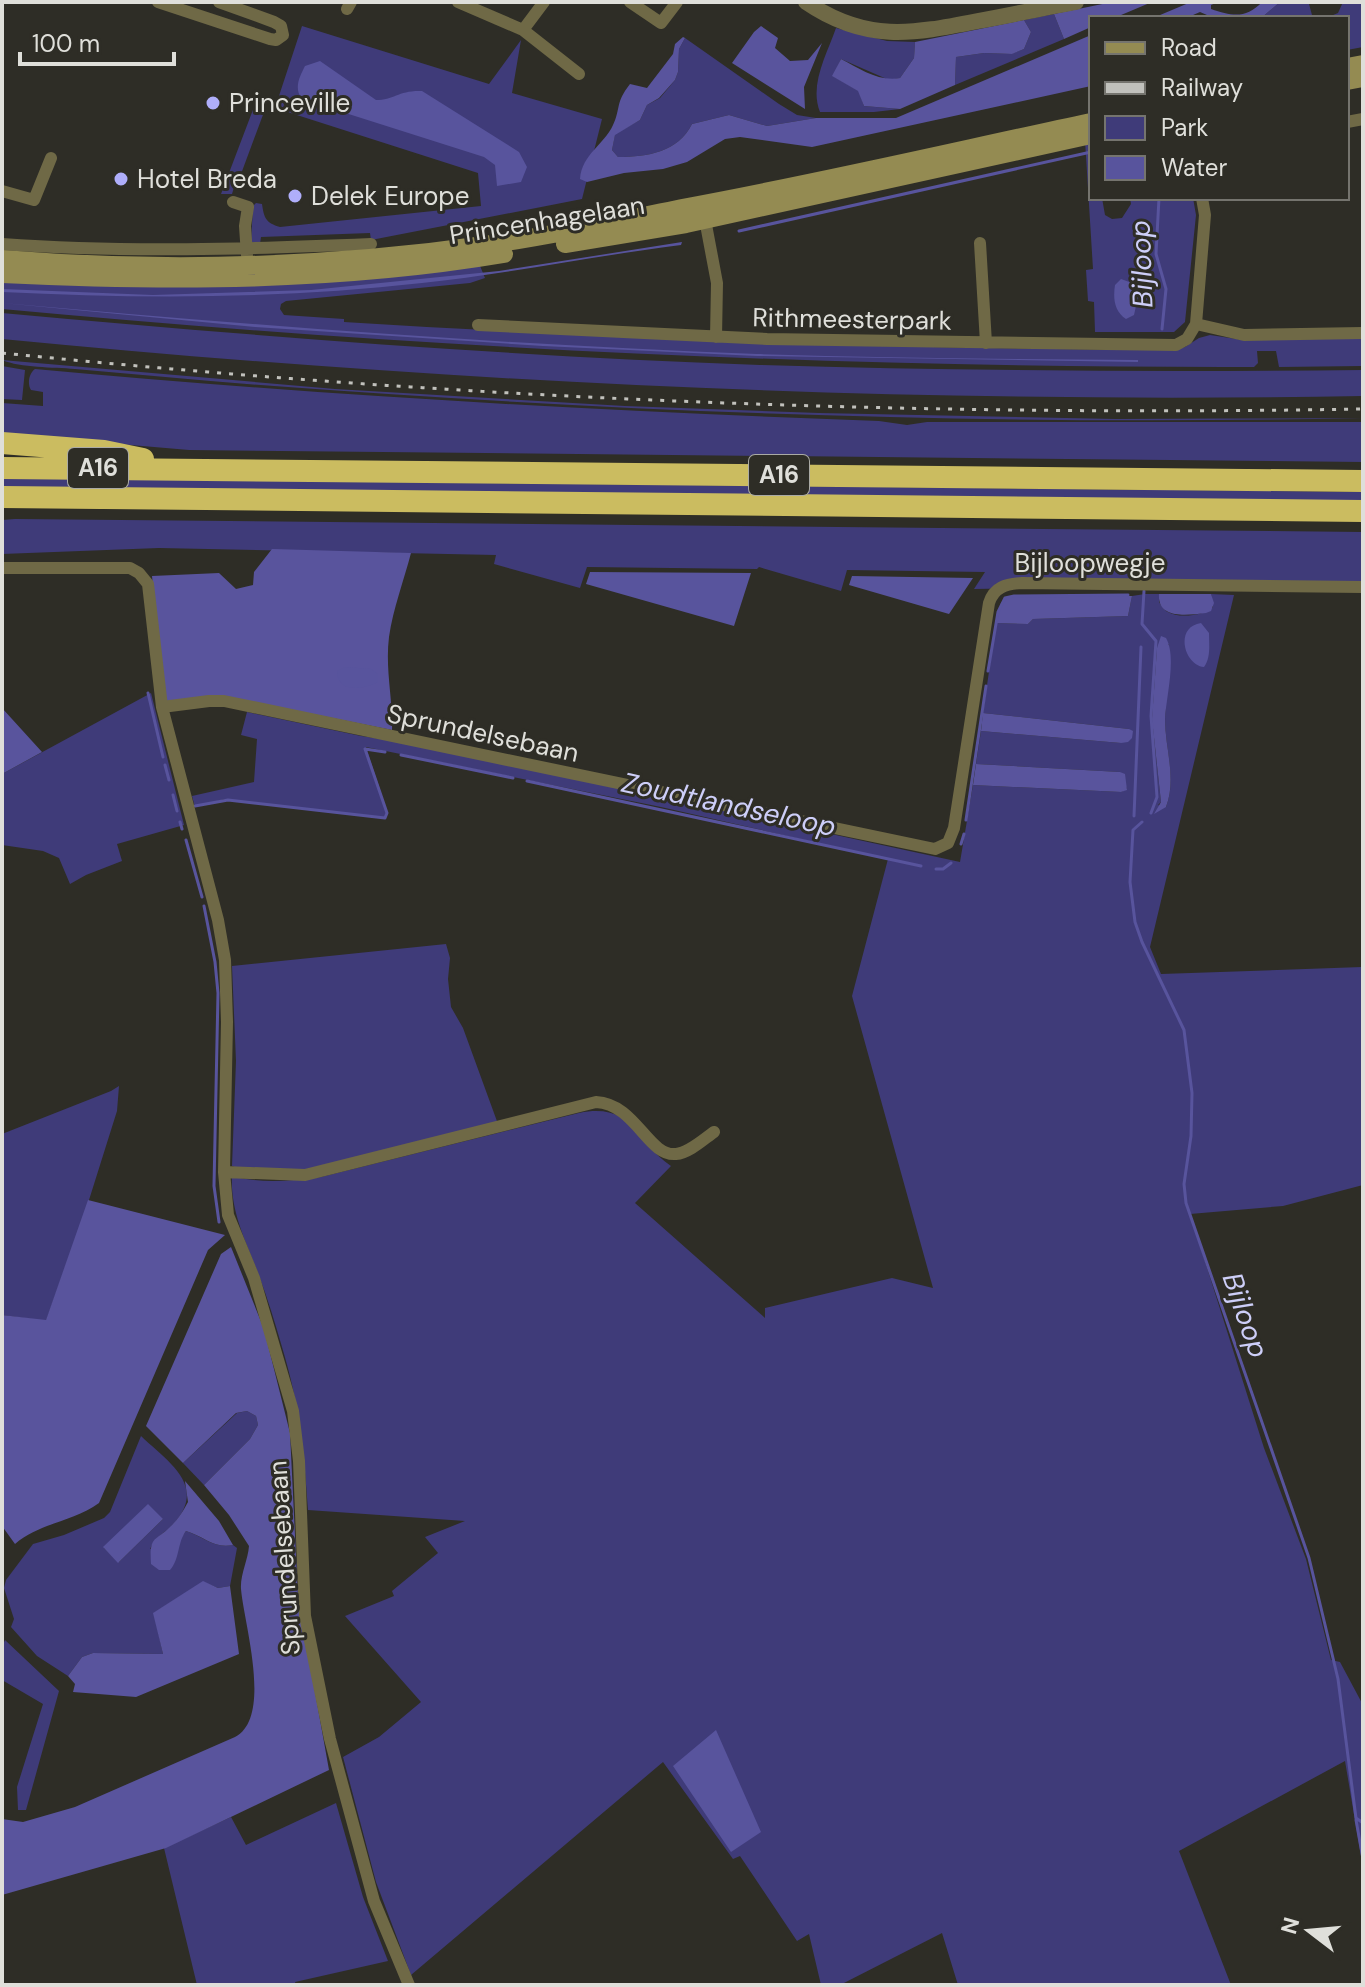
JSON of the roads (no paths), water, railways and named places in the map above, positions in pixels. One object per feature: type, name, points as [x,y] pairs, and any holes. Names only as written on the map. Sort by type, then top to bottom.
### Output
[{"type":"highway","name":"A16","points":[[2,443],[104,451],[195,469]]},
{"type":"highway","name":"A16","points":[[2,468],[1363,481]]},
{"type":"highway","name":"A16","points":[[2,497],[1363,511]]},
{"type":"highway","points":[[2,506],[74,498]]},
{"type":"main road","name":"Princenhagelaan","points":[[704,212],[1089,122]]},
{"type":"main road","name":"Princenhagelaan","points":[[2,274],[106,279],[488,245],[704,212],[1089,135]]},
{"type":"main road","name":"Princenhagelaan","points":[[2,259],[87,266],[248,264]]},
{"type":"street","points":[[158,2],[270,39],[276,40],[283,35],[281,26],[274,22],[225,3]]},
{"type":"street","points":[[458,2],[523,30],[579,74]]},
{"type":"street","points":[[523,30],[544,2]]},
{"type":"street","points":[[630,2],[661,23],[677,2]]},
{"type":"street","points":[[806,2],[851,26],[902,34],[1076,2]]},
{"type":"street","points":[[2,191],[34,200],[51,158]]},
{"type":"street","points":[[1202,200],[1205,215],[1196,324],[1244,335],[1363,333]]},
{"type":"street","points":[[233,202],[248,207],[248,264]]},
{"type":"street","name":"Rithmeesterpark","points":[[704,212],[717,283],[716,337]]},
{"type":"street","name":"Rithmeesterpark","points":[[980,243],[986,343]]},
{"type":"street","name":"Princenhagelaan","points":[[2,244],[248,264],[371,244]]},
{"type":"street","name":"Rithmeesterpark","points":[[478,325],[716,337],[1172,346],[1187,339],[1196,324]]},
{"type":"street","name":"Sprundelsebaan","points":[[2,568],[130,568],[148,584],[162,707],[218,920],[225,960],[224,1172],[228,1215],[254,1278],[293,1411],[299,1461],[305,1616],[330,1739],[374,1901],[409,1985]]},
{"type":"street","name":"Bijloopwegje","points":[[935,849],[948,843],[954,828],[989,603],[994,592],[1002,586],[1022,583],[1363,587]]},
{"type":"street","name":"Sprundelsebaan","points":[[162,707],[224,701],[935,849]]},
{"type":"street","points":[[224,1172],[305,1175],[596,1102],[619,1108],[655,1146],[673,1154],[684,1152],[714,1132]]},
{"type":"water","points":[[1191,2],[1218,2],[1211,5],[1211,9],[1244,14],[1262,2],[1280,2],[1263,16],[1209,16],[1200,12],[1191,16],[1158,16]]},
{"type":"water","points":[[320,61],[376,100],[422,91],[519,152],[527,167],[521,182],[497,186],[495,165],[484,157],[336,110],[322,102],[301,98],[298,86],[305,66]]},
{"type":"water","points":[[682,242],[681,245],[487,275],[317,292],[107,296],[2,292],[2,289],[153,295],[311,290],[499,271]]},
{"type":"water","points":[[1121,279],[1132,283],[1138,297],[1134,315],[1126,319],[1119,312],[1114,299],[1115,285]]},
{"type":"water","points":[[2,303],[568,345],[757,354],[1138,362],[757,356],[543,346],[255,327]]},
{"type":"water","points":[[590,572],[751,573],[734,626],[586,584]]},
{"type":"water","points":[[852,576],[973,578],[949,614],[849,585]]},
{"type":"water","points":[[1201,623],[1209,633],[1209,655],[1204,667],[1191,660],[1185,646],[1187,631]]},
{"type":"water","points":[[345,667],[371,669],[378,674],[378,682],[358,688],[346,686],[338,678],[337,671]]},
{"type":"water","points":[[148,1504],[163,1519],[118,1563],[103,1547]]},
{"type":"water","points":[[716,1730],[761,1832],[731,1852],[673,1766]]},
{"type":"waterway","points":[[739,231],[1089,152]]},
{"type":"waterway","name":"Bijloop","points":[[1159,200],[1156,254],[1166,289],[1162,329]]},
{"type":"waterway","name":"Bijloop","points":[[1144,591],[1142,624],[1156,641],[1151,716],[1157,797],[1151,813]]},
{"type":"waterway","name":"Zoudtlandseloop","points":[[988,671],[998,612],[1005,598],[1128,595]]},
{"type":"waterway","points":[[1134,816],[1141,647]]},
{"type":"waterway","name":"Zoudtlandseloop","points":[[966,820],[986,686]]},
{"type":"waterway","points":[[148,693],[163,757]]},
{"type":"waterway","name":"Zoudtlandseloop","points":[[195,806],[228,800],[385,818],[387,813],[365,749],[385,752]]},
{"type":"waterway","name":"Zoudtlandseloop","points":[[401,755],[513,778]]},
{"type":"waterway","points":[[165,765],[169,780]]},
{"type":"waterway","name":"Zoudtlandseloop","points":[[527,781],[921,866]]},
{"type":"waterway","points":[[173,795],[177,811]]},
{"type":"waterway","name":"Zoudtlandseloop","points":[[180,822],[182,829]]},
{"type":"waterway","name":"Bijloop","points":[[1142,822],[1133,830],[1130,882],[1135,922],[1142,942],[1184,1030],[1192,1093],[1191,1136],[1184,1184],[1186,1203],[1309,1558],[1338,1679],[1356,1818],[1363,1823]]},
{"type":"waterway","name":"Zoudtlandseloop","points":[[961,844],[964,834]]},
{"type":"waterway","name":"Zoudtlandseloop","points":[[186,840],[202,897]]},
{"type":"waterway","name":"Zoudtlandseloop","points":[[936,869],[943,869],[951,863]]},
{"type":"waterway","name":"Zoudtlandseloop","points":[[204,906],[218,993],[214,1186],[219,1222]]},
{"type":"waterway","points":[[1356,1820],[1363,1859]]},
{"type":"railway","points":[[2,353],[342,382],[682,401],[1022,410],[1363,409]]},
{"type":"place","name":"Princeville","points":[[213,103]]},
{"type":"place","name":"Hotel Breda","points":[[121,179]]},
{"type":"place","name":"Delek Europe","points":[[295,196]]}]
